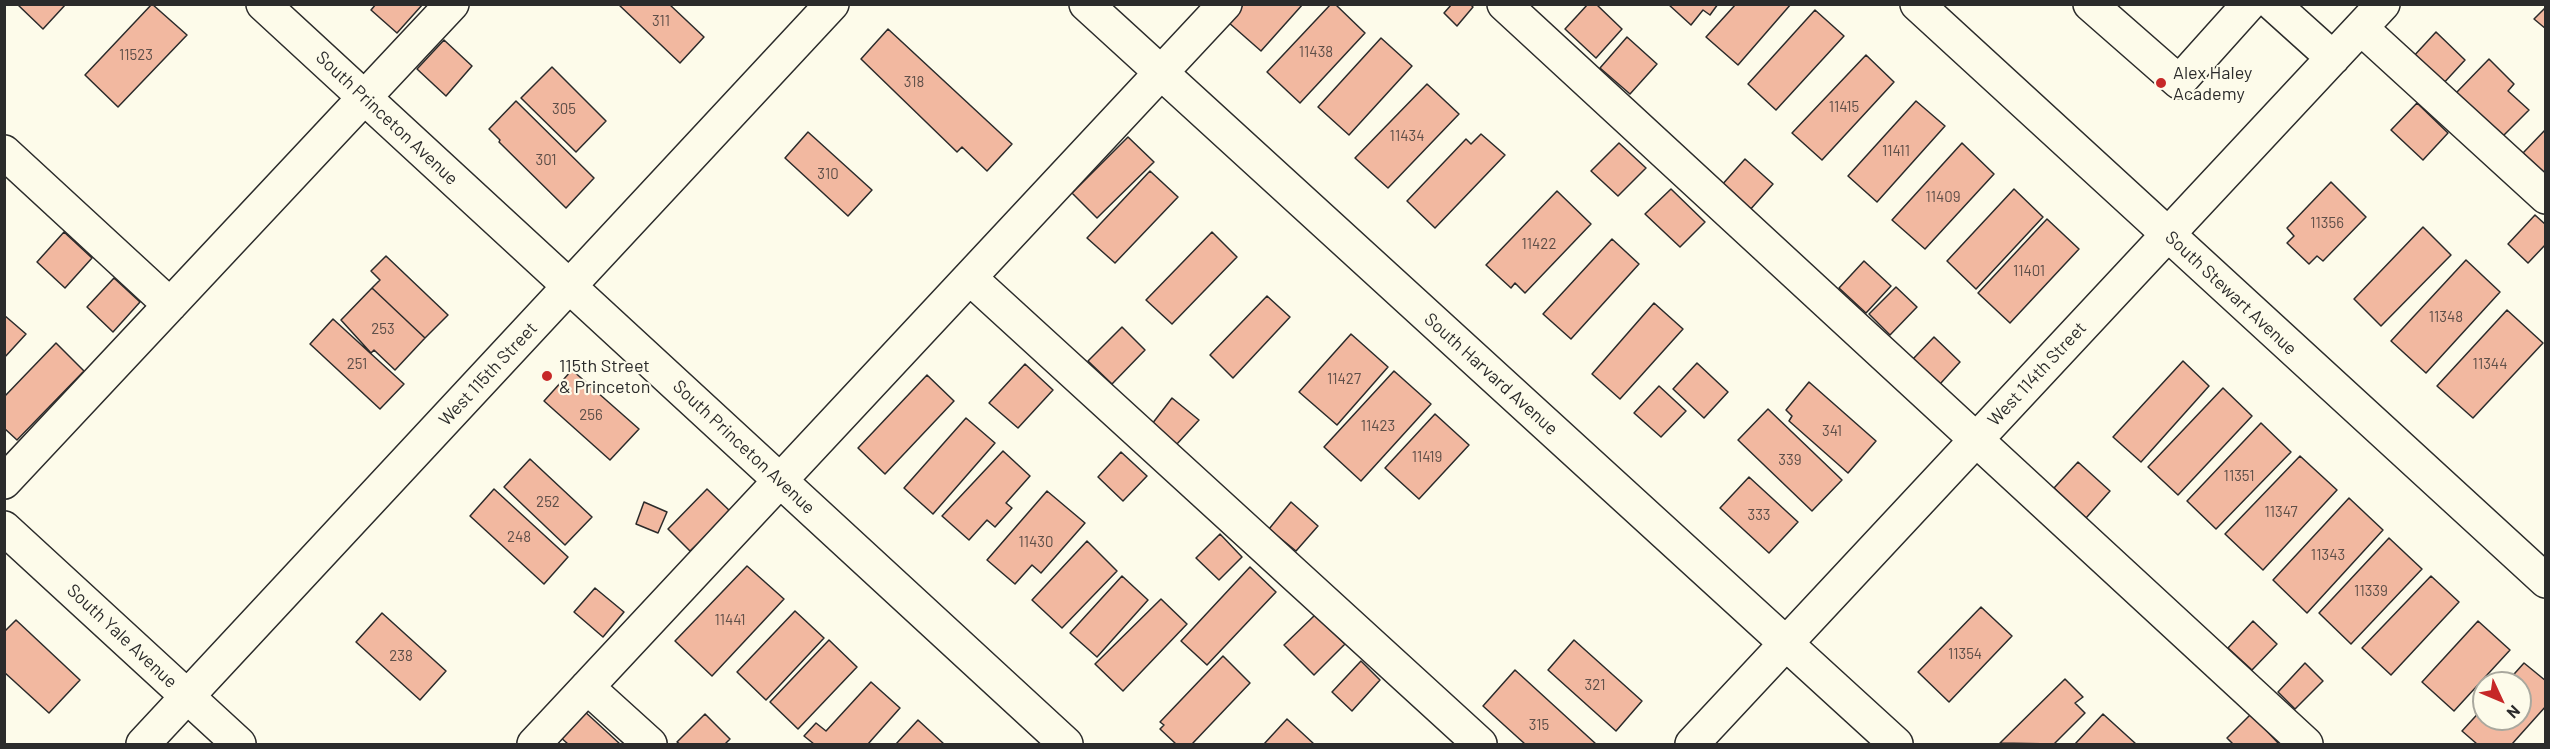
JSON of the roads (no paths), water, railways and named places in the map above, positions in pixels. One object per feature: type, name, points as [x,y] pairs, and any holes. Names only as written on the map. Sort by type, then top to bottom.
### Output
[{"type":"street","name":"South Princeton Avenue","points":[[263,4],[1066,744]]},
{"type":"street","points":[[4,482],[452,4]]},
{"type":"street","name":"West 115th Street","points":[[143,744],[832,4]]},
{"type":"street","name":"South Harvard Avenue","points":[[1086,4],[1896,744]]},
{"type":"street","points":[[534,744],[1225,4]]},
{"type":"street","points":[[1504,4],[2306,744]]},
{"type":"street","name":"South Stewart Avenue","points":[[1917,4],[2546,581]]},
{"type":"street","points":[[2090,4],[2179,82],[2249,4]]},
{"type":"street","points":[[2273,4],[2333,58]]},
{"type":"street","points":[[2372,16],[2546,197]]},
{"type":"street","name":"West 114th Street","points":[[1692,744],[2372,16]]},
{"type":"street","points":[[4,152],[170,305]]},
{"type":"street","points":[[970,278],[1480,744]]},
{"type":"street","name":"South Yale Avenue","points":[[4,528],[239,744]]},
{"type":"street","points":[[587,687],[650,744]]},
{"type":"place","name":"Alex Haley Academy","points":[[2161,83]]},
{"type":"place","name":"115th Street & Princeton","points":[[547,376]]}]
